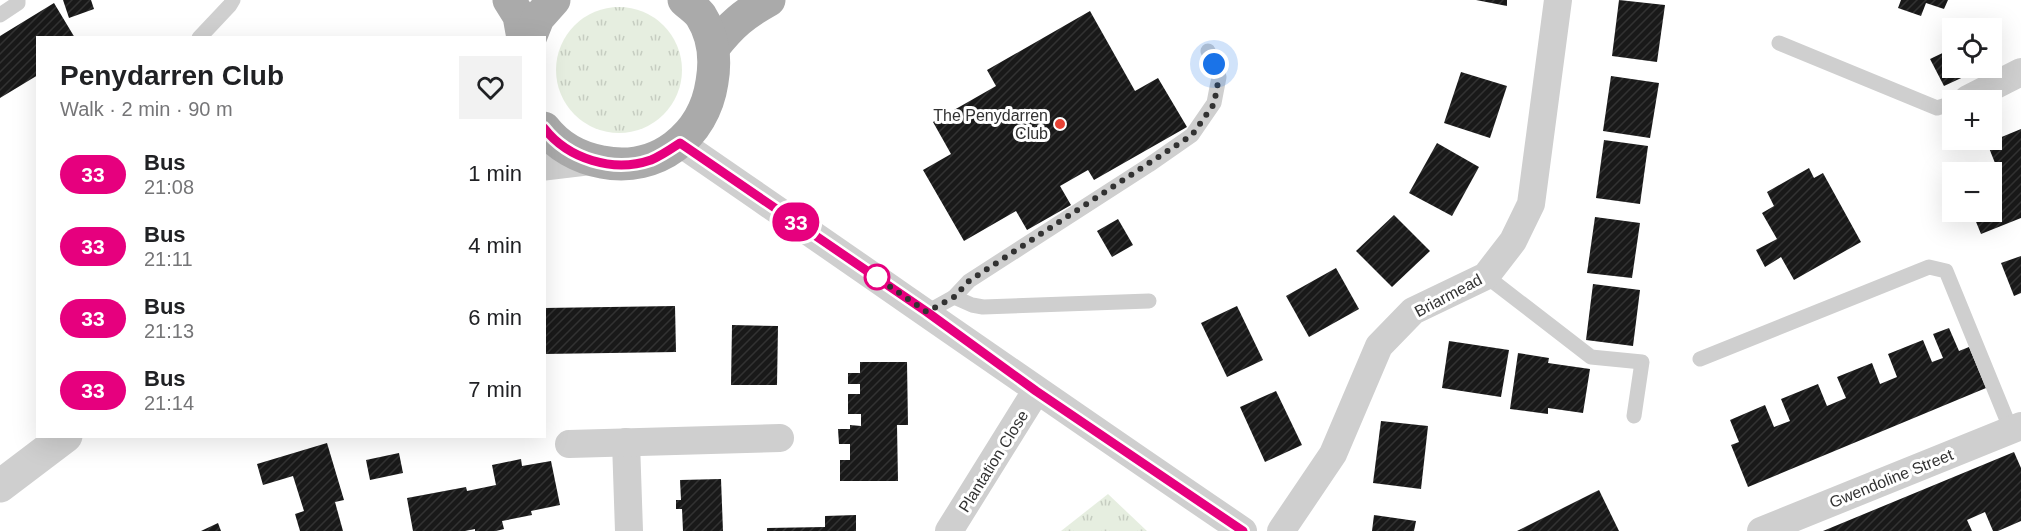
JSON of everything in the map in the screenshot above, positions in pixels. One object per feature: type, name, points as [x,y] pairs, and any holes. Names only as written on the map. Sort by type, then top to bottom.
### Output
[{"type":"main road","points":[[509,0],[519,16],[523,36]]},
{"type":"main road","points":[[531,36],[538,18],[554,0]]},
{"type":"main road","points":[[546,131],[553,140],[586,159],[618,166],[651,160],[680,143],[693,130],[710,101],[715,68],[714,47],[700,15],[684,0]]},
{"type":"main road","points":[[714,47],[730,26],[747,12],[768,0]]},
{"type":"street","name":"Briarmead","points":[[1281,531],[1333,454],[1379,346],[1413,311],[1486,276],[1513,242],[1531,204],[1558,0]]},
{"type":"street","points":[[1984,90],[2021,72]]},
{"type":"street","points":[[680,143],[927,312],[1036,391],[1243,531]]},
{"type":"street","points":[[546,164],[586,159]]},
{"type":"street","name":"Plantation Close","points":[[949,531],[1036,391]]},
{"type":"street","name":"Gwendoline Street","points":[[1761,531],[2016,428]]},
{"type":"street","points":[[0,486],[63,438]]},
{"type":"street","points":[[569,444],[780,438]]},
{"type":"street","points":[[626,442],[629,531]]},
{"type":"lane","points":[[0,15],[18,3],[18,0]]},
{"type":"lane","points":[[201,36],[232,0]]},
{"type":"lane","points":[[1779,43],[1937,108],[1942,107]]},
{"type":"lane","points":[[927,312],[954,297],[969,281],[1192,135],[1214,104],[1219,77],[1208,51]]},
{"type":"lane","points":[[1700,359],[1929,267],[1946,271],[2016,428]]},
{"type":"lane","points":[[1486,276],[1591,357],[1642,362],[1634,416]]},
{"type":"lane","points":[[954,297],[983,307],[1149,301]]},
{"type":"green space","points":[[619,7],[643,12],[663,26],[677,46],[682,70],[677,94],[663,114],[643,128],[619,133],[595,128],[575,114],[561,94],[556,70],[561,46],[575,26],[595,12]]},
{"type":"green space","points":[[1108,494],[1147,531],[1061,531]]},
{"type":"building","points":[[63,0],[91,0],[94,9],[69,18]]},
{"type":"building","points":[[1476,0],[1507,0],[1507,6]]},
{"type":"building","points":[[1619,0],[1665,5],[1657,62],[1612,56]]},
{"type":"building","points":[[1901,0],[1948,0],[1944,9],[1926,3],[1921,16],[1898,8]]},
{"type":"building","points":[[54,3],[74,36],[36,36],[36,76],[0,98],[0,36]]},
{"type":"building","name":"The Penydarren Club","points":[[1090,11],[1135,91],[1158,78],[1187,127],[1094,180],[1088,170],[1060,186],[1071,205],[1027,230],[1016,211],[964,241],[923,170],[951,154],[933,122],[996,86],[987,70]]},
{"type":"building","points":[[1942,53],[1942,78],[1961,78],[1944,86],[1930,59]]},
{"type":"building","points":[[1461,72],[1507,86],[1490,138],[1444,123]]},
{"type":"building","points":[[1611,76],[1659,83],[1650,138],[1603,131]]},
{"type":"building","points":[[2021,129],[2021,218],[1981,234],[1976,222],[2002,222],[2002,162],[1995,162],[1990,150],[2002,150],[2002,137]]},
{"type":"building","points":[[1604,140],[1648,146],[1640,204],[1596,198]]},
{"type":"building","points":[[1437,143],[1479,167],[1452,216],[1409,193]]},
{"type":"building","points":[[1809,168],[1814,178],[1823,173],[1861,242],[1794,280],[1781,257],[1765,267],[1756,250],[1777,239],[1762,213],[1774,206],[1767,192]]},
{"type":"building","points":[[1394,215],[1430,251],[1392,287],[1356,251]]},
{"type":"building","points":[[1595,217],[1640,223],[1632,278],[1587,273]]},
{"type":"building","points":[[1118,219],[1133,245],[1112,257],[1097,231]]},
{"type":"building","points":[[2021,256],[2021,293],[2014,296],[2001,263]]},
{"type":"building","points":[[1336,268],[1359,309],[1309,337],[1286,296]]},
{"type":"building","points":[[1593,284],[1640,290],[1633,346],[1586,340]]},
{"type":"building","points":[[675,306],[676,352],[546,354],[546,308]]},
{"type":"building","points":[[1237,306],[1263,360],[1227,377],[1201,323]]},
{"type":"building","points":[[732,325],[778,326],[777,385],[731,385]]},
{"type":"building","points":[[1949,328],[1959,351],[1969,347],[1986,388],[1748,487],[1731,445],[1739,442],[1730,420],[1765,405],[1774,427],[1790,421],[1781,399],[1818,384],[1827,406],[1846,398],[1837,377],[1872,363],[1880,384],[1897,377],[1888,354],[1923,340],[1932,362],[1943,358],[1933,334]]},
{"type":"building","points":[[1449,341],[1509,350],[1501,397],[1442,388]]},
{"type":"building","points":[[1518,353],[1549,358],[1548,363],[1590,369],[1583,413],[1548,408],[1548,414],[1510,409]]},
{"type":"building","points":[[860,362],[907,362],[908,425],[897,425],[898,481],[840,481],[840,460],[850,460],[850,444],[839,444],[838,429],[850,429],[850,425],[861,426],[861,414],[848,414],[848,394],[860,394],[860,384],[848,384],[848,373],[860,373]]},
{"type":"building","points":[[1276,391],[1302,445],[1265,462],[1240,407]]},
{"type":"building","points":[[1381,421],[1428,426],[1421,489],[1373,483]]},
{"type":"building","points":[[327,443],[344,500],[335,502],[343,531],[300,531],[295,514],[304,511],[293,476],[263,485],[257,464]]},
{"type":"building","points":[[2014,452],[2021,468],[2021,521],[1998,531],[1993,531],[1985,512],[1967,520],[1972,531],[1823,531]]},
{"type":"building","points":[[399,453],[403,473],[370,480],[366,460]]},
{"type":"building","points":[[521,459],[522,466],[551,461],[560,505],[531,511],[532,515],[502,521],[504,529],[496,531],[475,531],[475,529],[413,531],[407,498],[466,487],[467,491],[496,485],[492,465]]},
{"type":"building","points":[[721,479],[723,531],[683,531],[682,509],[676,509],[676,500],[681,500],[680,480]]},
{"type":"building","points":[[1599,490],[1619,531],[1517,531]]},
{"type":"building","points":[[856,515],[856,531],[767,531],[767,528],[825,527],[825,516]]},
{"type":"building","points":[[1374,515],[1416,521],[1414,531],[1372,531]]},
{"type":"building","points":[[218,523],[221,531],[201,531]]},
{"type":"bus line","name":"33","points":[[546,131],[553,140],[586,159],[618,166],[651,160],[680,143],[927,312],[1036,391],[1243,531]]},
{"type":"place","name":"The Penydarren Club","points":[[1060,124]]},
{"type":"route","points":[[877,277],[870,273],[927,312],[954,297],[969,281],[1192,135],[1214,104],[1219,77],[1214,64]]}]
